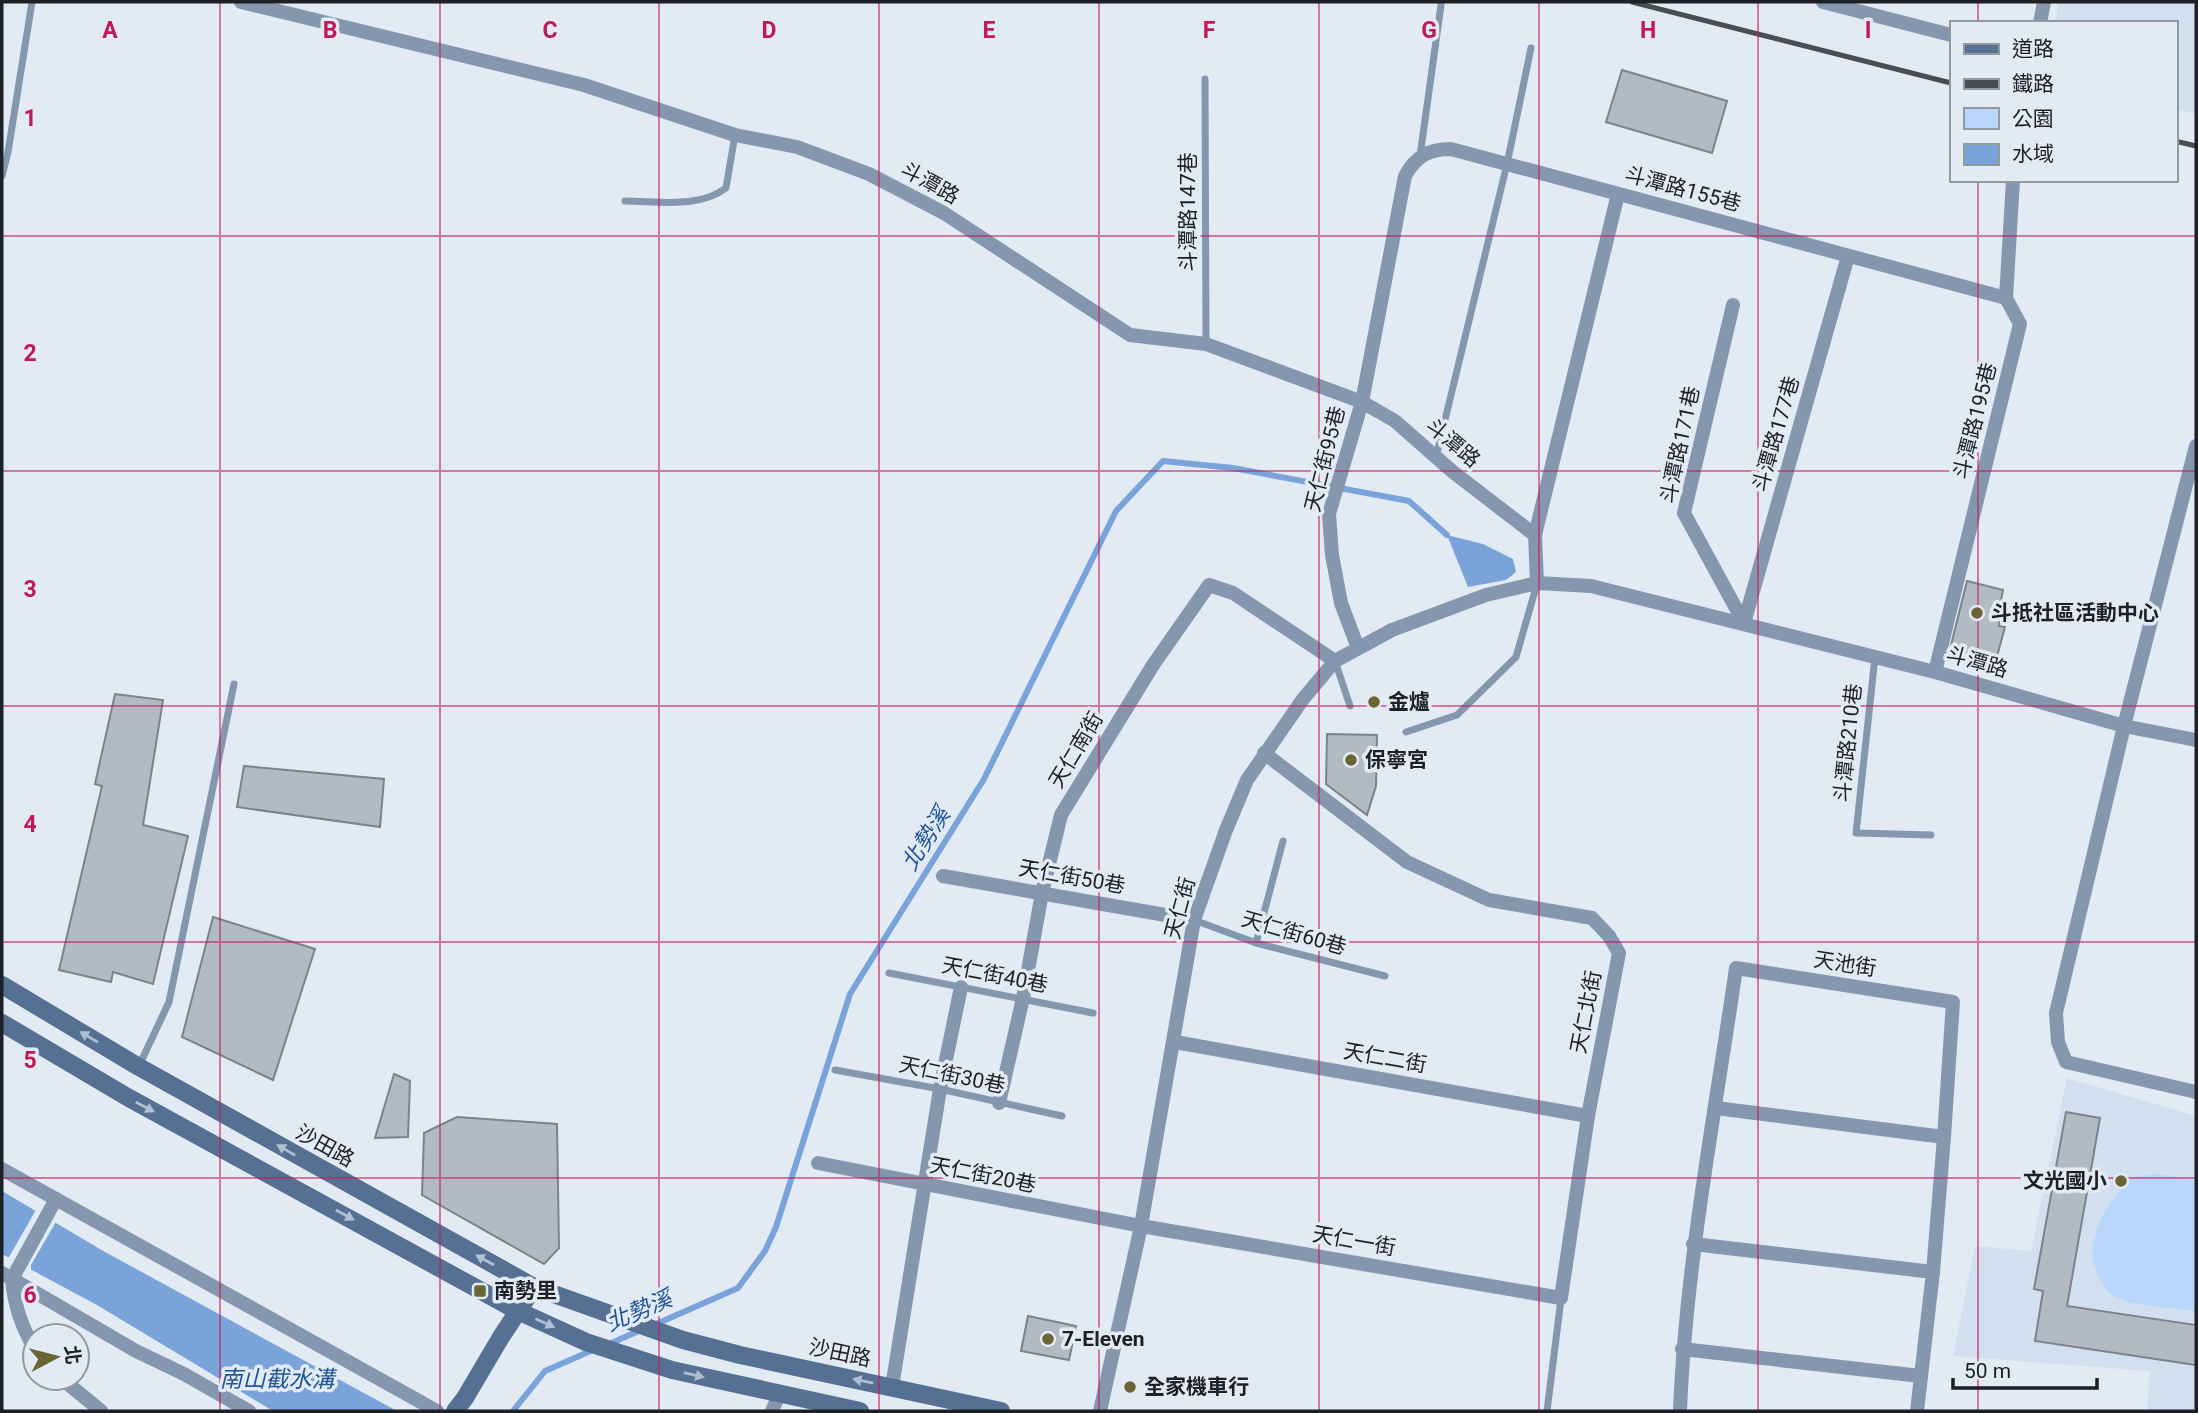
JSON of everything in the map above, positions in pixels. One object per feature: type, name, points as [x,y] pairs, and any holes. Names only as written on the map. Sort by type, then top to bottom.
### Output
[{"type":"street","name":"斗潭路","points":[[241,2],[584,85],[735,135],[797,147],[869,174],[944,213],[1130,335],[1206,344],[1362,402],[1395,421],[1535,535]]},
{"type":"street","points":[[1823,2],[1950,35]]},
{"type":"street","points":[[2040,21],[2044,2]]},
{"type":"street","name":"斗潭路155巷","points":[[1420,156],[1435,149],[1451,149],[2006,299]]},
{"type":"street","points":[[1362,402],[1405,176],[1420,156]]},
{"type":"street","name":"斗潭路195巷","points":[[1936,672],[2020,324],[2006,299],[2013,182]]},
{"type":"street","points":[[1537,583],[1535,535],[1618,194]]},
{"type":"street","name":"斗潭路177巷","points":[[1744,623],[1848,256]]},
{"type":"street","name":"斗潭路171巷","points":[[1733,304],[1684,513],[1744,623]]},
{"type":"street","name":"天仁街95巷","points":[[1358,648],[1341,603],[1332,555],[1329,514],[1362,402]]},
{"type":"street","points":[[2196,446],[2124,726],[2056,1013],[2057,1042],[2066,1062],[2196,1092]]},
{"type":"street","name":"斗潭路","points":[[1537,583],[1591,586],[1936,672],[2124,726],[2196,740]]},
{"type":"street","name":"天仁街","points":[[1100,1411],[1141,1226],[1194,920],[1247,780],[1303,699],[1335,661],[1392,630],[1448,607],[1537,583]]},
{"type":"street","name":"天仁南街","points":[[999,1103],[1061,815],[1153,665],[1209,585],[1233,593],[1335,661]]},
{"type":"street","name":"天仁北街","points":[[1264,753],[1407,862],[1489,900],[1592,918],[1609,936],[1619,953],[1588,1116],[1561,1298]]},
{"type":"street","name":"天仁街50巷","points":[[943,876],[1194,920]]},
{"type":"street","name":"天池街","points":[[1680,1411],[1682,1349],[1693,1244],[1736,968],[1953,1002],[1933,1272],[1917,1411]]},
{"type":"street","name":"沙田路","points":[[2,985],[139,1067],[534,1287],[683,1339],[740,1355],[1002,1411]]},
{"type":"street","points":[[892,1387],[940,1089],[961,987]]},
{"type":"street","points":[[2,1023],[129,1098],[518,1311],[586,1342],[776,1403],[860,1411]]},
{"type":"street","name":"天仁二街","points":[[1175,1042],[1588,1116]]},
{"type":"street","points":[[1716,1108],[1944,1137]]},
{"type":"street","name":"天仁街20巷","points":[[818,1163],[1141,1226]]},
{"type":"street","points":[[2,1169],[437,1411]]},
{"type":"street","points":[[22,1322],[7,1276],[56,1199]]},
{"type":"street","name":"天仁一街","points":[[1141,1226],[1561,1298]]},
{"type":"street","points":[[1693,1244],[1933,1272]]},
{"type":"street","points":[[7,1276],[136,1351],[184,1374],[249,1411]]},
{"type":"street","points":[[455,1411],[534,1287]]},
{"type":"street","points":[[1682,1349],[1921,1376]]},
{"type":"street","points":[[78,1392],[101,1411]]},
{"type":"lane","points":[[2,176],[32,2]]},
{"type":"lane","points":[[1420,156],[1441,5]]},
{"type":"lane","points":[[1436,457],[1507,164],[1531,48]]},
{"type":"lane","name":"斗潭路147巷","points":[[1205,79],[1206,344]]},
{"type":"lane","points":[[625,201],[692,202],[714,197],[726,188],[735,135]]},
{"type":"lane","points":[[1406,732],[1457,715],[1517,657],[1537,583]]},
{"type":"lane","name":"斗潭路210巷","points":[[1875,657],[1856,833],[1931,835]]},
{"type":"lane","points":[[1335,661],[1350,706]]},
{"type":"lane","points":[[139,1067],[169,1002],[234,684]]},
{"type":"lane","points":[[1256,943],[1283,841]]},
{"type":"lane","name":"天仁街60巷","points":[[1194,920],[1256,943],[1385,976]]},
{"type":"lane","name":"天仁街40巷","points":[[889,972],[1093,1013]]},
{"type":"lane","name":"天仁街30巷","points":[[835,1070],[940,1089],[1062,1116]]},
{"type":"lane","name":"天仁北街","points":[[1547,1411],[1561,1298]]},
{"type":"shaded area","points":[[2059,2],[2196,2],[2196,114],[2177,109],[2177,21],[2055,21]]},
{"type":"shaded area","name":"文光國小","points":[[2067,1078],[2196,1116],[2196,1411],[2147,1411],[2150,1371],[1953,1356],[1975,1246],[2031,1251]]},
{"type":"green space","points":[[2155,1174],[2196,1180],[2196,1311],[2117,1298],[2105,1287],[2095,1267],[2094,1239],[2113,1200],[2131,1178]]},
{"type":"water","points":[[1447,535],[1483,544],[1513,559],[1516,572],[1506,580],[1468,587]]},
{"type":"water","name":"南山截水溝","points":[[2,1191],[105,1252],[397,1411],[273,1411],[97,1305],[2,1254]]},
{"type":"pier","points":[[37,1208],[57,1220],[31,1265],[31,1274],[2,1258],[9,1257]]},
{"type":"building","points":[[1622,70],[1727,101],[1712,153],[1606,122]]},
{"type":"building","name":"斗抵社區活動中心","points":[[1967,581],[2003,590],[2001,600],[2005,601],[1999,626],[2005,627],[1993,671],[1954,659],[1949,653]]},
{"type":"building","points":[[115,694],[163,700],[143,825],[188,836],[153,984],[113,972],[111,982],[59,970],[102,786],[95,784]]},
{"type":"building","name":"保寧宮","points":[[1327,734],[1377,735],[1376,786],[1367,815],[1326,784]]},
{"type":"building","points":[[244,766],[384,779],[380,827],[237,807]]},
{"type":"building","points":[[213,917],[315,949],[273,1080],[182,1037]]},
{"type":"building","points":[[394,1074],[410,1081],[408,1137],[375,1138]]},
{"type":"building","points":[[2066,1112],[2100,1118],[2067,1306],[2196,1325],[2196,1365],[2035,1341],[2043,1291],[2034,1289]]},
{"type":"building","points":[[457,1117],[557,1124],[559,1248],[544,1264],[422,1195],[424,1133]]},
{"type":"building","name":"7-Eleven","points":[[1028,1316],[1076,1326],[1069,1360],[1021,1351]]},
{"type":"waterway","name":"北勢溪","points":[[654,1325],[738,1288],[765,1251],[776,1227],[850,994],[984,779],[1116,511],[1163,461],[1233,468],[1409,501],[1447,535]]},
{"type":"waterway","name":"北勢溪","points":[[609,1344],[641,1330]]},
{"type":"waterway","name":"北勢溪","points":[[513,1411],[545,1371],[595,1349]]},
{"type":"railway","points":[[1632,2],[1950,83]]},
{"type":"railway","points":[[2177,141],[2196,146]]},
{"type":"place","name":"斗抵社區活動中心","points":[[1977,613]]},
{"type":"place","name":"金爐","points":[[1374,702]]},
{"type":"place","name":"保寧宮","points":[[1351,760]]},
{"type":"place","name":"文光國小","points":[[2121,1181]]},
{"type":"place","name":"南勢里","points":[[480,1291]]},
{"type":"place","name":"7-Eleven","points":[[1048,1339]]},
{"type":"place","name":"全家機車行","points":[[1130,1387]]}]
